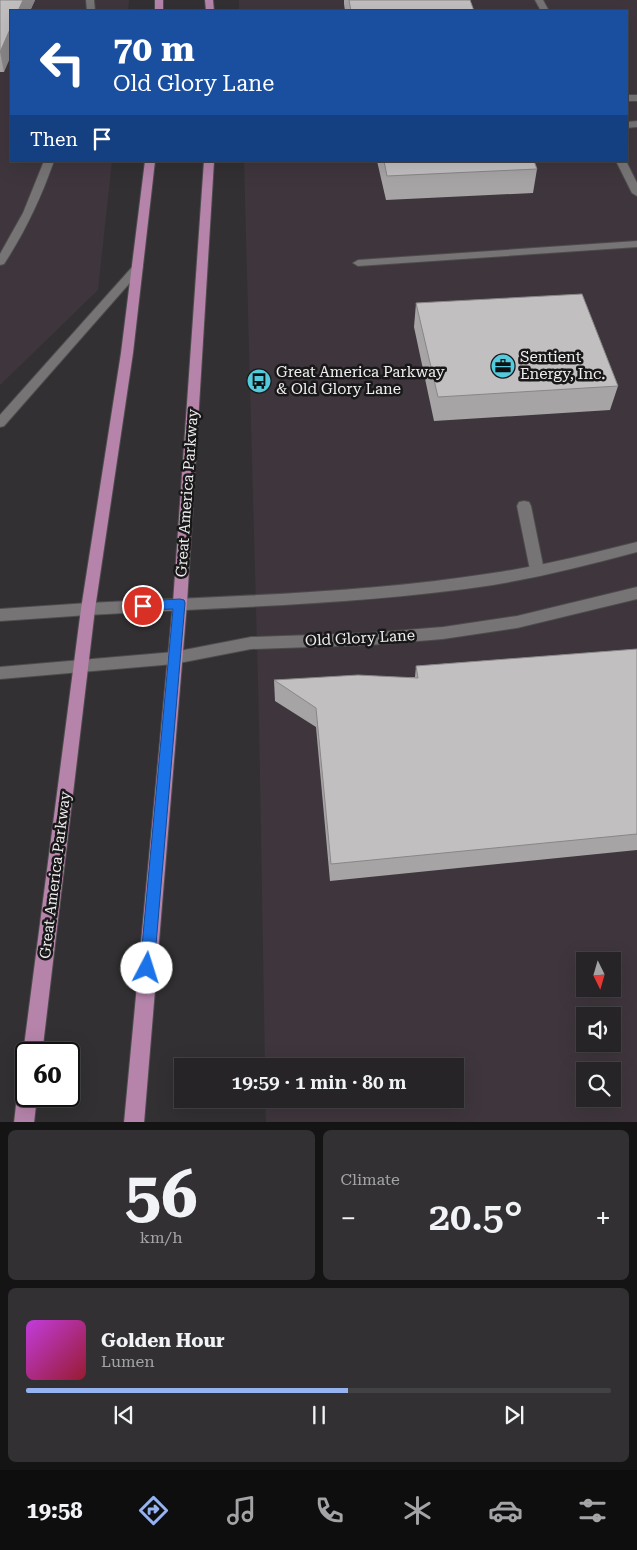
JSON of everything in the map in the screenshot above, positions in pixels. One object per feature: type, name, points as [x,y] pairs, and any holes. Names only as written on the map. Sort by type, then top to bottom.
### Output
[{"type":"main road","name":"Great America Parkway","points":[[34,1042],[88,609],[138,267],[150,162]]},
{"type":"main road","name":"Great America Parkway","points":[[134,1122],[180,603],[210,162]]},
{"type":"main road","points":[[24,1122],[26,1107]]},
{"type":"street","points":[[0,262],[18,235],[37,198],[49,162]]},
{"type":"street","points":[[622,162],[637,193]]},
{"type":"street","points":[[358,263],[637,244]]},
{"type":"street","points":[[524,506],[537,570]]},
{"type":"street","points":[[0,615],[376,593],[493,579],[637,547]]},
{"type":"street","name":"Old Glory Lane","points":[[0,672],[174,658],[251,643],[369,639],[443,633],[517,622],[637,593]]},
{"type":"lane","points":[[0,422],[138,267]]},
{"type":"shaded area","points":[[0,0],[129,0],[128,10],[10,10],[10,162],[112,162],[98,290],[0,385]]},
{"type":"shaded area","points":[[239,0],[637,0],[637,1122],[266,1122],[265,1108],[464,1108],[464,1058],[265,1058],[259,721],[244,162],[628,162],[628,10],[239,10]]},
{"type":"building","points":[[0,0],[23,0],[18,10],[10,10],[10,29],[0,52]]},
{"type":"building","points":[[349,0],[470,0],[474,10],[351,10]]},
{"type":"building","points":[[384,162],[534,162],[537,169],[387,176]]},
{"type":"building","points":[[582,294],[618,386],[438,397],[416,303]]},
{"type":"building","points":[[637,649],[637,834],[331,864],[316,708],[274,680],[358,675],[418,678],[416,666]]},
{"type":"place","name":"Sentient Energy, Inc.","points":[[503,366]]},
{"type":"place","name":"Great America Parkway & Old Glory Lane","points":[[259,381]]},
{"type":"route","points":[[143,606],[180,603],[147,968]]}]
